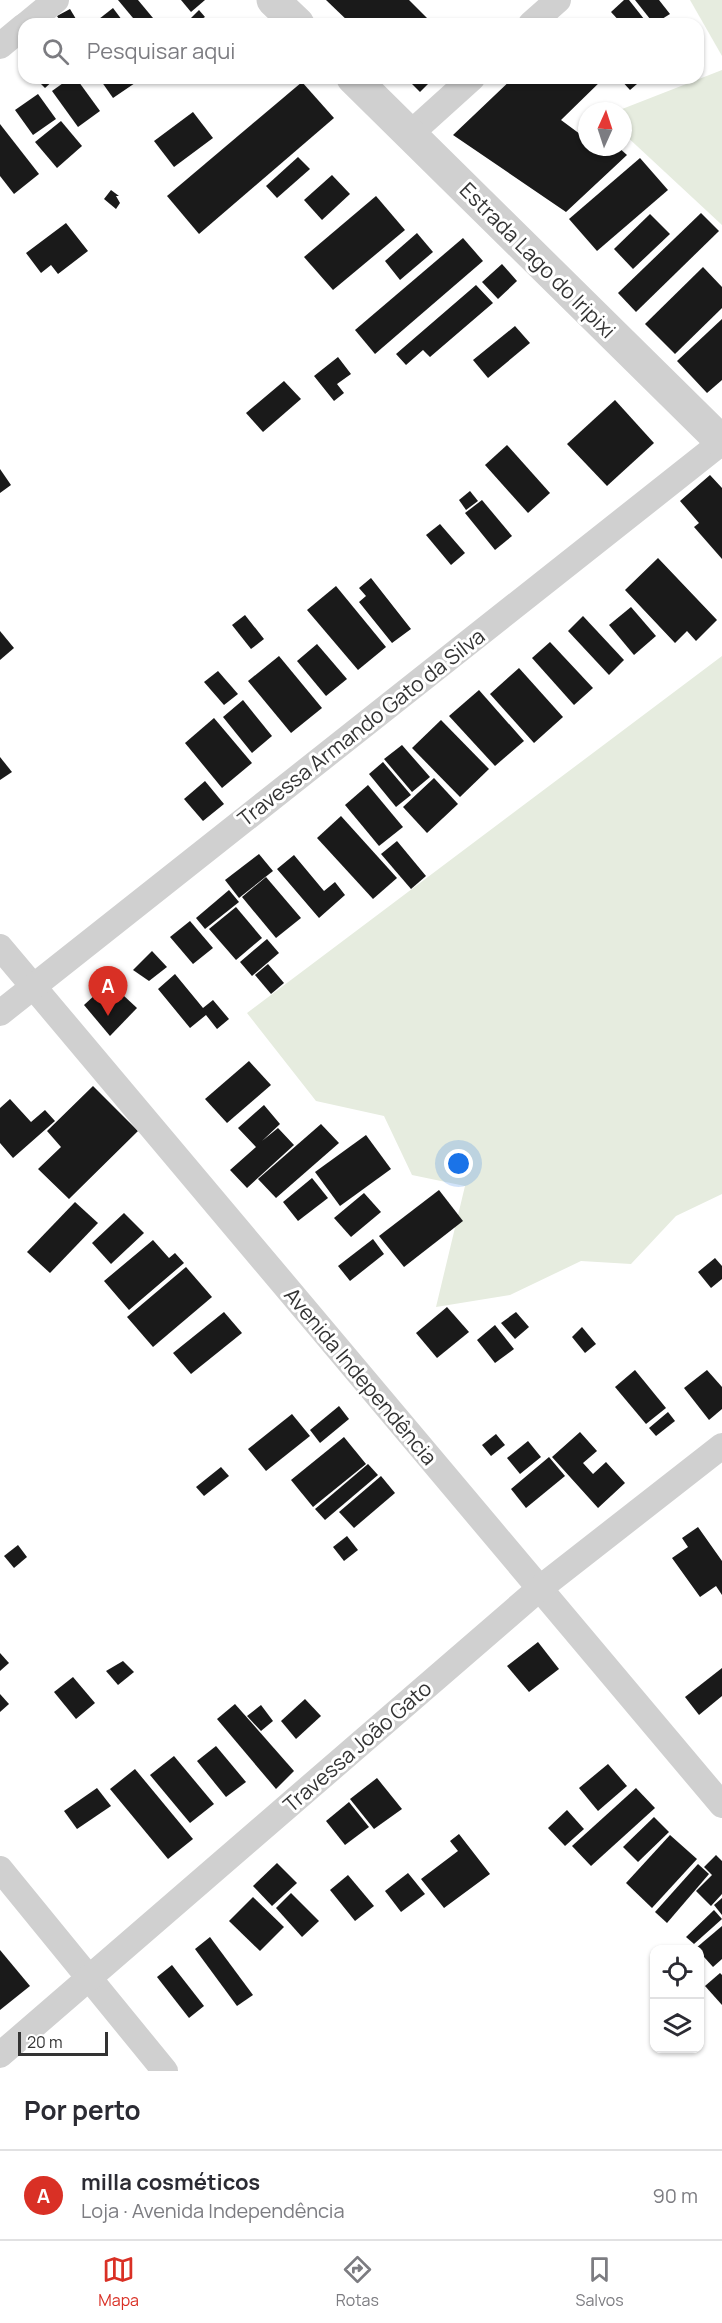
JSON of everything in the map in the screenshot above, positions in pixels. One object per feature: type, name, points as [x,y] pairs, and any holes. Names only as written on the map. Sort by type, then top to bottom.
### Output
[{"type":"street","points":[[34,18],[56,0]]},
{"type":"street","points":[[273,0],[292,18]]},
{"type":"street","points":[[538,18],[558,0]]},
{"type":"street","points":[[0,46],[18,31]]},
{"type":"street","name":"Estrada Lago do Iripixi","points":[[359,84],[722,442]]},
{"type":"street","points":[[410,134],[465,84]]},
{"type":"street","name":"Travessa Armando Gato da Silva","points":[[0,1013],[722,442]]},
{"type":"street","name":"Avenida Independência","points":[[0,947],[722,1805]]},
{"type":"street","name":"Travessa João Gato","points":[[0,2055],[539,1589],[722,1446]]},
{"type":"street","points":[[0,1869],[165,2071]]},
{"type":"shaded area","points":[[690,0],[722,0],[722,56],[704,24],[704,18],[700,18]]},
{"type":"shaded area","points":[[722,70],[722,225],[632,141],[632,105],[686,84],[704,84],[704,77]]},
{"type":"shaded area","points":[[722,656],[722,1194],[676,1216],[631,1264],[581,1261],[510,1295],[436,1307],[465,1186],[412,1175],[384,1116],[316,1101],[247,1013]]},
{"type":"building","points":[[118,0],[138,0],[153,18],[133,18]]},
{"type":"building","points":[[181,0],[205,0],[191,12]]},
{"type":"building","points":[[326,0],[409,0],[427,18],[345,18]]},
{"type":"building","points":[[624,0],[629,0],[643,18],[616,18],[611,12]]},
{"type":"building","points":[[635,0],[659,0],[670,14],[664,18],[649,18]]},
{"type":"building","points":[[113,8],[120,18],[100,18]]},
{"type":"building","points":[[70,9],[75,18],[58,18],[57,16]]},
{"type":"building","points":[[199,10],[205,17],[203,18],[191,18]]},
{"type":"building","points":[[62,84],[80,84],[100,111],[78,127],[52,91]]},
{"type":"building","points":[[103,84],[134,84],[113,98]]},
{"type":"building","points":[[300,84],[304,84],[334,118],[199,234],[167,196]]},
{"type":"building","points":[[412,84],[428,84],[420,92]]},
{"type":"building","points":[[507,84],[598,84],[561,120],[578,133],[578,156],[626,156],[566,212],[453,135]]},
{"type":"building","points":[[624,84],[637,84],[630,90]]},
{"type":"building","points":[[38,94],[56,119],[33,135],[15,110]]},
{"type":"building","points":[[193,112],[213,138],[174,167],[154,141]]},
{"type":"building","points":[[61,121],[82,146],[57,168],[35,142]]},
{"type":"building","points":[[0,124],[39,174],[14,194],[0,176]]},
{"type":"building","points":[[298,157],[310,169],[277,198],[266,186]]},
{"type":"building","points":[[640,158],[668,190],[597,251],[569,219]]},
{"type":"building","points":[[332,175],[350,194],[322,220],[304,200]]},
{"type":"building","points":[[111,190],[119,196],[116,196],[120,203],[116,209],[104,199]]},
{"type":"building","points":[[376,196],[405,230],[333,290],[304,257]]},
{"type":"building","points":[[701,213],[719,231],[636,312],[618,293]]},
{"type":"building","points":[[650,214],[670,234],[633,269],[614,249]]},
{"type":"building","points":[[66,223],[88,251],[58,274],[51,265],[41,273],[26,253]]},
{"type":"building","points":[[417,233],[433,252],[400,280],[385,261]]},
{"type":"building","points":[[463,238],[483,261],[375,354],[355,330]]},
{"type":"building","points":[[502,264],[517,281],[498,299],[482,282]]},
{"type":"building","points":[[703,267],[722,287],[722,308],[675,354],[645,324]]},
{"type":"building","points":[[476,285],[493,303],[430,357],[423,350],[406,365],[396,354]]},
{"type":"building","points":[[722,319],[722,380],[707,393],[677,361]]},
{"type":"building","points":[[515,326],[530,343],[488,378],[473,360]]},
{"type":"building","points":[[338,357],[351,374],[337,384],[344,393],[334,401],[314,376]]},
{"type":"building","points":[[284,381],[301,399],[263,432],[246,413]]},
{"type":"building","points":[[615,400],[654,443],[607,486],[567,444]]},
{"type":"building","points":[[507,445],[550,493],[528,513],[485,465]]},
{"type":"building","points":[[0,469],[11,485],[0,493]]},
{"type":"building","points":[[710,475],[722,488],[722,559],[694,527],[699,523],[680,501]]},
{"type":"building","points":[[470,491],[478,501],[466,510],[459,500]]},
{"type":"building","points":[[482,500],[512,536],[495,550],[465,513]]},
{"type":"building","points":[[440,524],[465,553],[451,565],[426,535]]},
{"type":"building","points":[[658,558],[717,620],[696,641],[687,631],[675,643],[625,590]]},
{"type":"building","points":[[371,578],[411,629],[392,643],[359,602],[366,596],[359,588]]},
{"type":"building","points":[[336,586],[386,647],[358,670],[307,610]]},
{"type":"building","points":[[631,607],[656,636],[634,655],[609,625]]},
{"type":"building","points":[[245,615],[264,639],[251,649],[232,625]]},
{"type":"building","points":[[583,616],[624,660],[609,675],[568,631]]},
{"type":"building","points":[[0,631],[14,648],[0,660]]},
{"type":"building","points":[[550,642],[593,688],[574,705],[532,658]]},
{"type":"building","points":[[317,644],[347,679],[326,696],[297,661]]},
{"type":"building","points":[[279,656],[322,708],[291,733],[248,681]]},
{"type":"building","points":[[519,668],[563,717],[534,743],[490,694]]},
{"type":"building","points":[[218,671],[238,694],[224,705],[204,682]]},
{"type":"building","points":[[479,690],[524,741],[495,766],[449,716]]},
{"type":"building","points":[[243,700],[272,736],[252,753],[223,717]]},
{"type":"building","points":[[214,718],[252,763],[222,788],[185,743]]},
{"type":"building","points":[[441,720],[489,769],[460,797],[412,748]]},
{"type":"building","points":[[402,745],[430,777],[412,792],[384,759]]},
{"type":"building","points":[[0,757],[12,772],[0,780]]},
{"type":"building","points":[[383,762],[411,795],[396,807],[369,774]]},
{"type":"building","points":[[434,778],[458,804],[427,833],[403,807]]},
{"type":"building","points":[[205,781],[224,804],[203,821],[184,799]]},
{"type":"building","points":[[368,785],[403,827],[379,846],[345,805]]},
{"type":"building","points":[[341,816],[397,878],[373,899],[317,838]]},
{"type":"building","points":[[397,841],[426,876],[411,889],[381,854]]},
{"type":"building","points":[[259,854],[273,871],[239,898],[225,880]]},
{"type":"building","points":[[294,855],[324,891],[335,882],[345,895],[319,918],[277,869]]},
{"type":"building","points":[[266,877],[301,918],[276,938],[242,897]]},
{"type":"building","points":[[229,890],[239,902],[205,929],[196,918]]},
{"type":"building","points":[[236,907],[262,938],[236,960],[209,929]]},
{"type":"building","points":[[190,921],[213,948],[193,964],[170,937]]},
{"type":"building","points":[[267,939],[279,953],[252,976],[240,962]]},
{"type":"building","points":[[152,951],[167,967],[149,981],[133,970]]},
{"type":"building","points":[[268,964],[284,983],[271,994],[255,975]]},
{"type":"building","points":[[175,974],[203,1008],[213,1000],[229,1019],[217,1029],[206,1015],[190,1028],[158,989]]},
{"type":"building","points":[[109,982],[137,1008],[110,1036],[84,1005]]},
{"type":"building","points":[[249,1061],[271,1085],[227,1123],[205,1099]]},
{"type":"building","points":[[93,1086],[138,1131],[69,1199],[38,1169],[61,1147],[47,1131]]},
{"type":"building","points":[[10,1099],[31,1122],[45,1110],[55,1121],[13,1158],[0,1143],[0,1108]]},
{"type":"building","points":[[264,1105],[280,1124],[262,1141],[278,1128],[294,1145],[247,1188],[230,1170],[256,1147],[238,1128]]},
{"type":"building","points":[[321,1124],[339,1143],[276,1198],[258,1179]]},
{"type":"building","points":[[366,1135],[391,1169],[340,1206],[315,1172]]},
{"type":"building","points":[[312,1178],[328,1198],[298,1221],[283,1202]]},
{"type":"building","points":[[439,1190],[463,1221],[404,1267],[379,1236]]},
{"type":"building","points":[[364,1193],[381,1212],[351,1237],[334,1218]]},
{"type":"building","points":[[75,1202],[98,1223],[50,1273],[27,1252]]},
{"type":"building","points":[[124,1213],[144,1233],[111,1264],[92,1243]]},
{"type":"building","points":[[373,1239],[384,1254],[350,1281],[338,1266]]},
{"type":"building","points":[[153,1240],[169,1258],[175,1253],[184,1263],[129,1310],[104,1281]]},
{"type":"building","points":[[715,1258],[722,1266],[722,1279],[711,1288],[698,1272]]},
{"type":"building","points":[[186,1267],[212,1297],[153,1347],[127,1317]]},
{"type":"building","points":[[447,1307],[469,1332],[437,1358],[416,1333]]},
{"type":"building","points":[[224,1312],[242,1333],[191,1374],[173,1353]]},
{"type":"building","points":[[516,1312],[529,1327],[515,1339],[501,1323]]},
{"type":"building","points":[[495,1325],[514,1349],[495,1363],[477,1340]]},
{"type":"building","points":[[582,1327],[596,1344],[585,1353],[572,1337]]},
{"type":"building","points":[[635,1370],[666,1408],[646,1424],[615,1387]]},
{"type":"building","points":[[707,1370],[722,1387],[722,1409],[709,1420],[684,1388]]},
{"type":"building","points":[[339,1406],[349,1419],[320,1443],[310,1430]]},
{"type":"building","points":[[668,1412],[675,1421],[656,1436],[649,1428]]},
{"type":"building","points":[[292,1414],[310,1436],[266,1471],[248,1449]]},
{"type":"building","points":[[580,1432],[597,1451],[583,1463],[593,1474],[606,1462],[625,1483],[598,1508],[552,1457]]},
{"type":"building","points":[[496,1434],[505,1445],[491,1456],[482,1445]]},
{"type":"building","points":[[344,1437],[366,1464],[313,1507],[291,1480]]},
{"type":"building","points":[[528,1441],[541,1457],[520,1474],[507,1458]]},
{"type":"building","points":[[549,1457],[565,1476],[526,1508],[511,1489]]},
{"type":"building","points":[[368,1464],[378,1475],[325,1520],[315,1509]]},
{"type":"building","points":[[221,1467],[229,1476],[204,1496],[196,1487]]},
{"type":"building","points":[[381,1476],[395,1493],[354,1528],[339,1512]]},
{"type":"building","points":[[698,1527],[722,1561],[722,1595],[716,1586],[700,1597],[672,1558],[688,1547],[682,1538]]},
{"type":"building","points":[[347,1536],[358,1550],[344,1561],[333,1547]]},
{"type":"building","points":[[18,1545],[27,1557],[14,1568],[4,1556]]},
{"type":"building","points":[[538,1642],[559,1669],[529,1692],[507,1666]]},
{"type":"building","points":[[0,1653],[9,1663],[0,1671]]},
{"type":"building","points":[[123,1661],[134,1672],[118,1685],[106,1671]]},
{"type":"building","points":[[722,1668],[722,1696],[699,1715],[685,1697]]},
{"type":"building","points":[[73,1677],[95,1703],[76,1719],[54,1692]]},
{"type":"building","points":[[0,1694],[9,1704],[0,1712]]},
{"type":"building","points":[[305,1699],[321,1716],[296,1739],[281,1721]]},
{"type":"building","points":[[235,1704],[294,1771],[276,1789],[217,1719]]},
{"type":"building","points":[[261,1705],[273,1721],[261,1731],[247,1716]]},
{"type":"building","points":[[216,1746],[246,1782],[226,1797],[197,1761]]},
{"type":"building","points":[[174,1756],[214,1804],[190,1823],[150,1775]]},
{"type":"building","points":[[608,1764],[627,1786],[598,1811],[579,1788]]},
{"type":"building","points":[[135,1769],[193,1839],[168,1859],[110,1789]]},
{"type":"building","points":[[377,1778],[402,1809],[374,1829],[350,1799]]},
{"type":"building","points":[[97,1788],[111,1806],[77,1829],[64,1811]]},
{"type":"building","points":[[636,1788],[655,1808],[591,1866],[572,1846]]},
{"type":"building","points":[[349,1802],[369,1827],[345,1845],[326,1821]]},
{"type":"building","points":[[567,1810],[584,1829],[565,1846],[548,1828]]},
{"type":"building","points":[[654,1817],[669,1832],[638,1862],[623,1847]]},
{"type":"building","points":[[459,1834],[490,1874],[444,1908],[421,1879],[458,1851],[450,1841]]},
{"type":"building","points":[[670,1835],[697,1859],[652,1908],[626,1883]]},
{"type":"building","points":[[716,1855],[722,1861],[722,1894],[711,1906],[696,1891],[712,1875],[704,1867]]},
{"type":"building","points":[[277,1863],[297,1883],[272,1906],[253,1886]]},
{"type":"building","points":[[698,1864],[709,1874],[667,1923],[655,1912]]},
{"type":"building","points":[[408,1873],[425,1894],[401,1912],[385,1891]]},
{"type":"building","points":[[348,1875],[374,1906],[355,1921],[330,1890]]},
{"type":"building","points":[[291,1893],[319,1921],[302,1937],[276,1908]]},
{"type":"building","points":[[253,1897],[284,1927],[260,1951],[229,1921]]},
{"type":"building","points":[[722,1898],[722,1915],[714,1905]]},
{"type":"building","points":[[714,1910],[722,1919],[694,1944],[686,1937]]},
{"type":"building","points":[[722,1926],[722,1959],[713,1967],[704,1957],[704,1945],[700,1945]]},
{"type":"building","points":[[210,1937],[253,1995],[237,2006],[195,1949]]},
{"type":"building","points":[[0,1950],[30,1986],[0,2010]]},
{"type":"building","points":[[172,1965],[204,2006],[189,2018],[157,1977]]},
{"type":"building","points":[[720,1973],[722,1975],[722,2005],[705,1986]]},
{"type":"place","name":"milla cosméticos","points":[[108,1016]]}]
